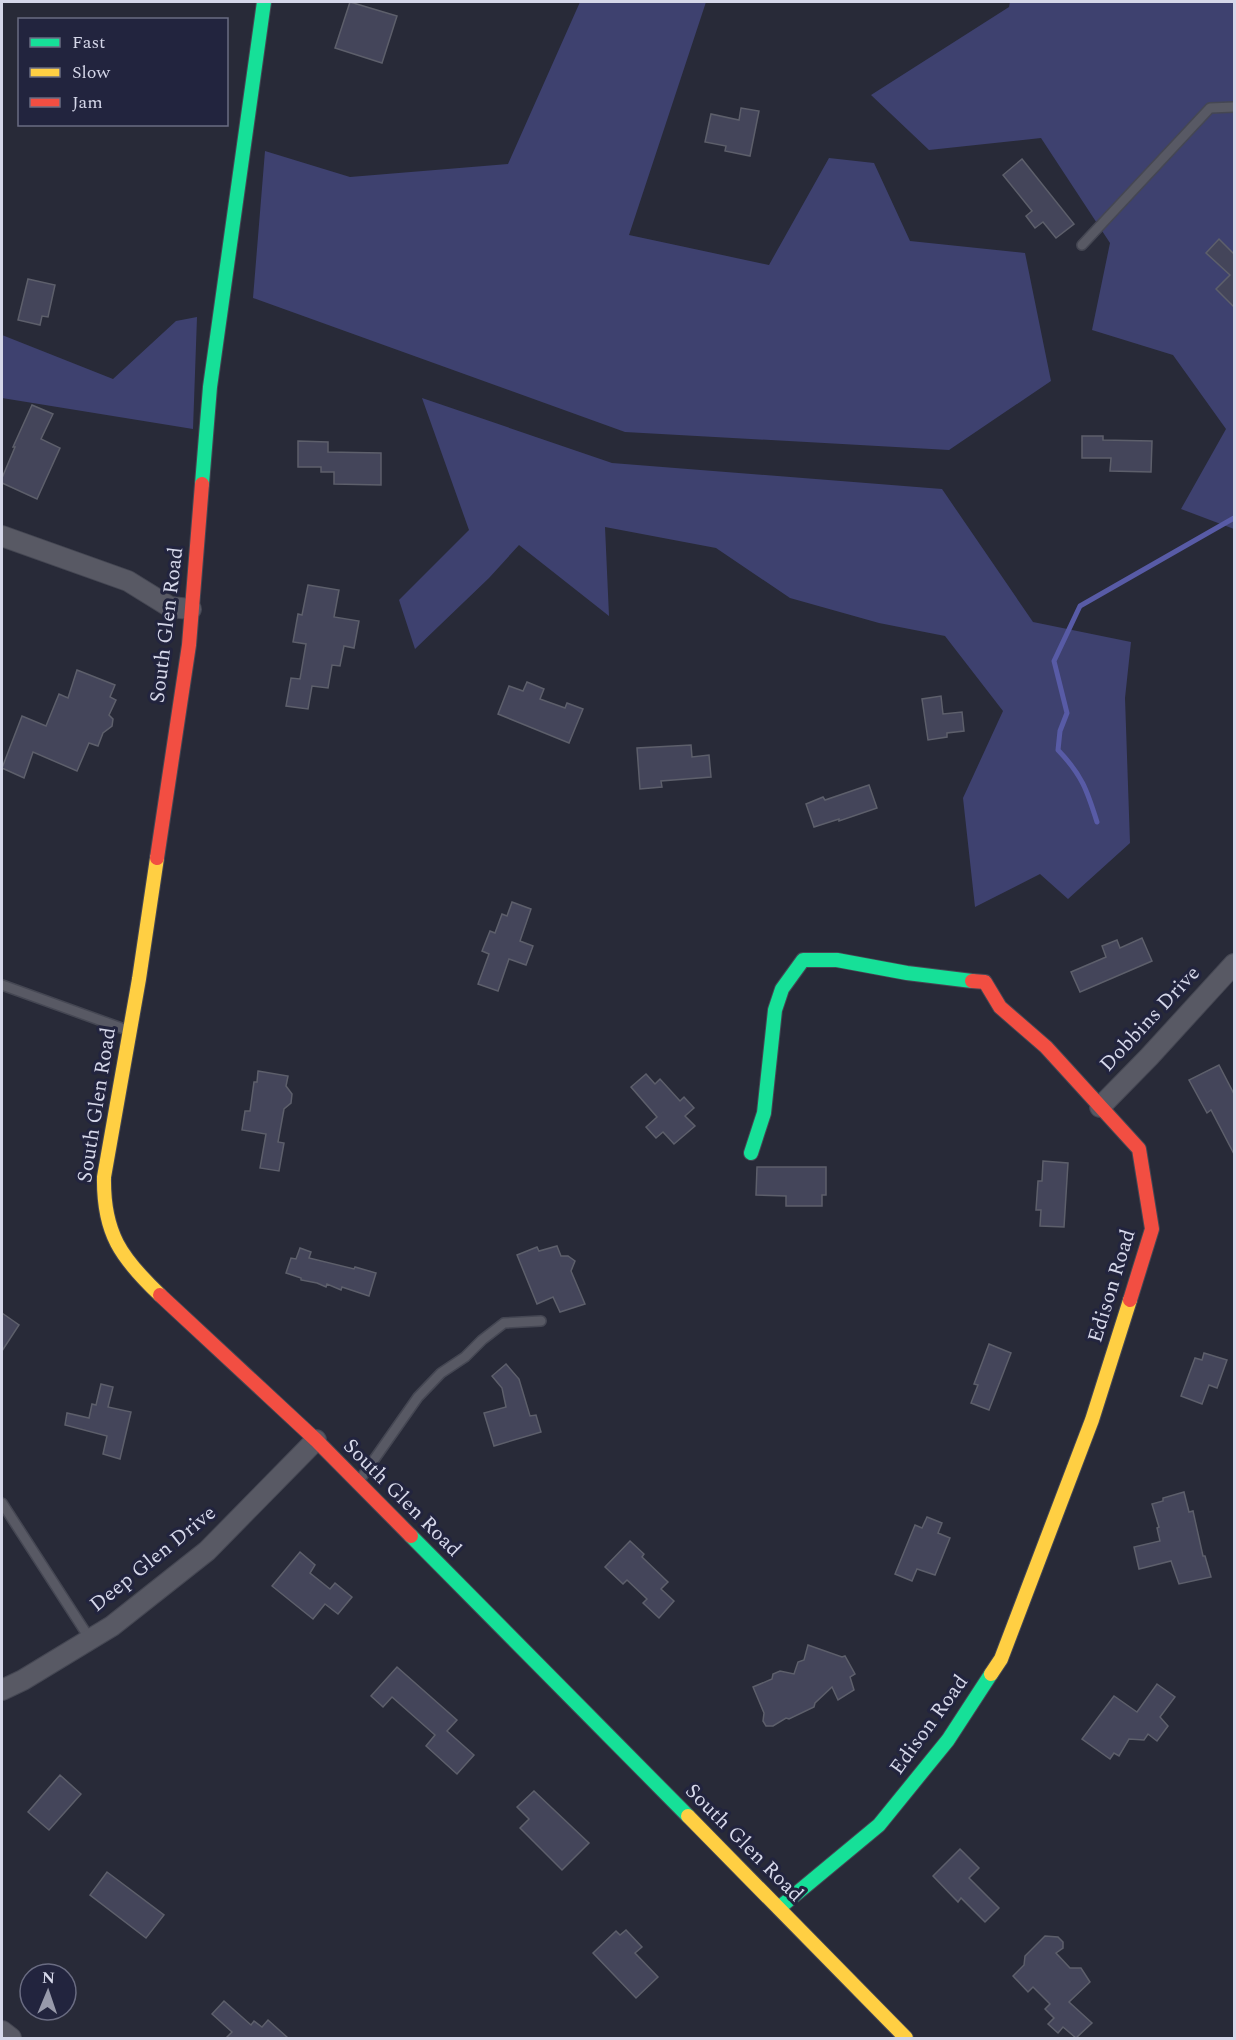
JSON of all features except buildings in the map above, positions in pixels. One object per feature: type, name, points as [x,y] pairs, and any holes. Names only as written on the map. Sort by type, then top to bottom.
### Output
[{"type":"main road","name":"South Glen Road","points":[[264,2],[210,387],[189,645],[130,1030],[104,1177],[104,1203],[114,1240],[136,1272],[316,1440],[906,2038]]},
{"type":"main road","name":"Edison Road","points":[[751,1153],[764,1113],[776,1010],[782,989],[803,960],[810,958],[845,962],[925,976],[985,982],[1000,1007],[1046,1047],[1139,1149],[1152,1229],[1092,1420],[1001,1659],[948,1740],[879,1825],[779,1908]]},
{"type":"street","points":[[2,536],[128,580],[170,607],[191,609]]},
{"type":"street","name":"Dobbins Drive","points":[[1100,1107],[1234,964]]},
{"type":"street","name":"Deep Glen Drive","points":[[2,1690],[23,1680],[112,1626],[207,1551],[316,1440]]},
{"type":"street","points":[[2,2031],[11,2038]]},
{"type":"lane","points":[[1082,245],[1210,108],[1234,106]]},
{"type":"lane","points":[[2,985],[130,1030]]},
{"type":"lane","points":[[358,1484],[418,1397],[441,1373],[465,1357],[504,1323],[541,1322]]},
{"type":"lane","points":[[2,1503],[90,1639]]},
{"type":"shaded area","points":[[580,2],[706,2],[629,235],[769,265],[829,158],[874,163],[910,241],[1025,253],[1051,381],[949,450],[625,432],[253,298],[265,151],[350,177],[508,164]]},
{"type":"shaded area","points":[[1010,2],[1234,2],[1234,529],[1181,509],[1226,429],[1173,355],[1092,330],[1110,243],[1041,138],[929,150],[871,95],[1009,7]]},
{"type":"shaded area","points":[[197,317],[193,429],[2,398],[2,335],[113,379],[176,321]]},
{"type":"shaded area","points":[[422,398],[612,463],[942,489],[1033,622],[1131,642],[1125,698],[1130,843],[1068,899],[1040,874],[975,907],[963,798],[1003,711],[945,636],[879,623],[790,598],[716,548],[605,527],[609,616],[519,545],[489,578],[415,649],[399,600],[469,530]]},
{"type":"waterway","points":[[1097,822],[1083,783],[1058,750],[1060,731],[1067,713],[1054,661],[1080,606],[1234,518]]},
{"type":"traffic: fast","points":[[202,484],[210,387],[264,2]]},
{"type":"traffic: fast","points":[[751,1153],[764,1113],[775,1010],[782,989],[803,960],[837,960],[907,973],[972,981]]},
{"type":"traffic: fast","points":[[411,1536],[688,1816]]},
{"type":"traffic: fast","points":[[779,1908],[879,1825],[948,1740],[991,1674]]},
{"type":"traffic: slow","points":[[157,858],[139,979],[104,1177],[107,1214],[117,1243],[135,1269],[160,1295]]},
{"type":"traffic: slow","points":[[991,1674],[1001,1659],[1092,1420],[1130,1300]]},
{"type":"traffic: slow","points":[[688,1816],[906,2038]]},
{"type":"traffic: jam","points":[[157,858],[189,645],[202,484]]},
{"type":"traffic: jam","points":[[972,981],[985,982],[1000,1007],[1046,1047],[1139,1149],[1152,1229],[1130,1300]]},
{"type":"traffic: jam","points":[[160,1295],[316,1440],[411,1536]]}]
